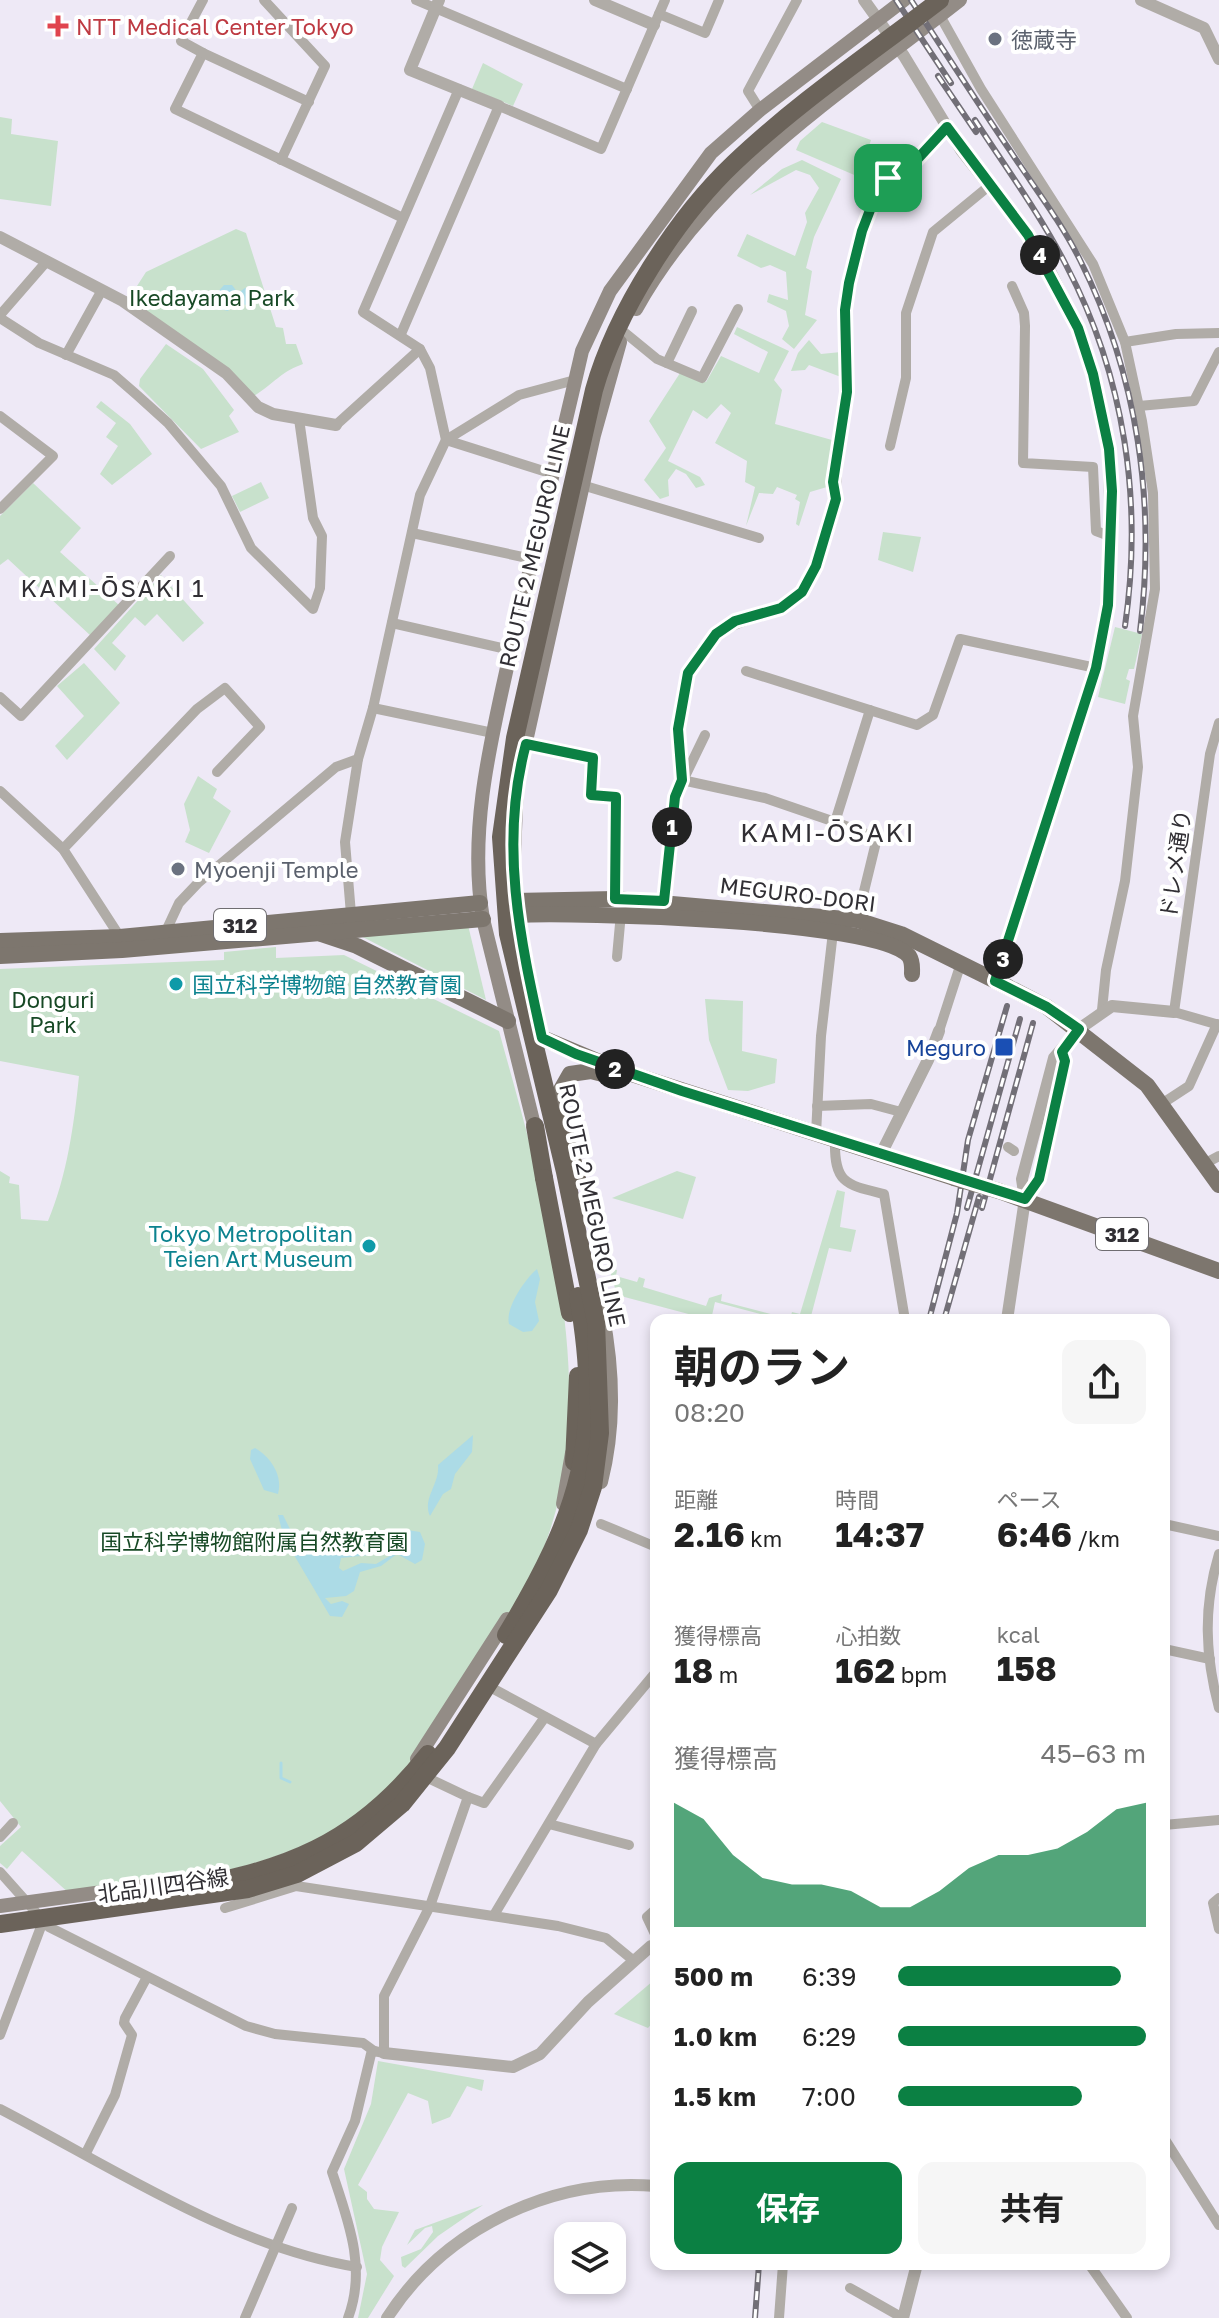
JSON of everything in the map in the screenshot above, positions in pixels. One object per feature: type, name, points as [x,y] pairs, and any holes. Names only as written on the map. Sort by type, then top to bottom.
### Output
[{"type":"highway","name":"ROUTE 2 MEGURO LINE","points":[[0,1926],[248,1889],[297,1874],[356,1843],[402,1804],[447,1748],[549,1590],[572,1527],[587,1432],[583,1326],[554,1175],[496,934],[489,835],[504,734],[583,386],[598,339],[620,294],[708,171],[761,123],[922,0]]},
{"type":"highway","name":"ROUTE 2 MEGURO LINE","points":[[0,1909],[242,1877],[292,1862],[349,1832],[394,1795],[435,1745],[572,1527],[593,1487],[600,1433],[596,1322],[565,1172],[508,934],[501,837],[515,738],[594,390],[613,335],[630,301],[718,179],[769,131],[941,8]]},
{"type":"highway","points":[[557,1107],[577,1177],[610,1366],[609,1421],[602,1465],[572,1527]]},
{"type":"highway","points":[[535,1126],[564,1267],[578,1376],[572,1527]]},
{"type":"main road","points":[[0,1909],[29,1901],[194,1880],[279,1861],[339,1832],[389,1791],[430,1744],[537,1571],[562,1506],[571,1459],[577,1356],[572,1303],[557,1215],[482,911],[480,827],[493,733],[532,559],[582,351],[610,291],[711,153],[760,110],[904,0]]},
{"type":"main road","points":[[897,48],[941,8],[960,0]]},
{"type":"main road","name":"北品川四谷線","points":[[0,1926],[44,1924],[230,1899],[289,1883],[359,1845],[407,1804],[430,1779],[576,1547],[599,1492],[607,1454],[610,1423],[609,1346],[515,908],[513,824],[517,782],[605,388],[624,332],[638,305],[725,188],[756,159],[897,48]]},
{"type":"main road","name":"MEGURO-DORI","points":[[515,908],[618,906],[664,901],[857,920],[901,934],[1047,1007],[1079,1029],[1136,1074],[1163,1103],[1212,1160],[1219,1185]]},
{"type":"main road","name":"MEGURO-DORI","points":[[618,906],[861,937],[905,953],[912,961],[912,974]]},
{"type":"main road","name":"312","points":[[0,941],[120,937],[351,914],[482,911]]},
{"type":"main road","name":"312","points":[[0,956],[138,949],[482,911]]},
{"type":"main road","name":"312","points":[[288,934],[316,933],[357,946],[508,1021]]},
{"type":"main road","name":"312","points":[[542,1038],[576,1054],[682,1091],[880,1156],[1025,1199],[1219,1271]]},
{"type":"main road","points":[[557,1107],[562,1083],[579,1071],[682,1091]]},
{"type":"street","points":[[203,0],[181,41],[309,102]]},
{"type":"street","points":[[264,0],[325,66],[281,160]]},
{"type":"street","points":[[416,0],[437,4],[627,89]]},
{"type":"street","points":[[595,0],[705,33],[719,0]]},
{"type":"street","points":[[437,4],[410,70],[601,149],[665,0]]},
{"type":"street","points":[[760,110],[748,91],[797,0]]},
{"type":"street","points":[[864,0],[947,127],[1028,235],[1078,328],[1093,374],[1109,449],[1112,537],[1108,605],[1096,668],[1002,984]]},
{"type":"street","points":[[931,0],[941,8],[981,89],[1093,264],[1125,342],[1139,406],[1153,493],[1155,589],[1133,716],[1138,767],[1125,881],[1106,970],[1102,1010]]},
{"type":"street","points":[[1141,0],[1198,23],[1213,40],[1219,59]]},
{"type":"street","points":[[203,53],[175,109],[403,218]]},
{"type":"street","points":[[446,440],[430,368],[420,349],[363,312],[459,89]]},
{"type":"street","points":[[401,334],[499,106]]},
{"type":"street","points":[[682,780],[678,729],[688,673],[701,652],[716,634],[735,621],[781,608],[802,592],[816,566],[836,499],[833,482],[847,392],[845,310],[862,231],[880,184],[888,178],[899,179],[947,127]]},
{"type":"street","points":[[890,446],[906,378],[906,313],[933,232],[989,186]]},
{"type":"street","points":[[0,237],[102,290],[215,364],[258,407],[299,419],[336,425],[420,349]]},
{"type":"street","points":[[47,261],[0,316],[66,355],[114,375],[168,423],[221,486],[251,548],[313,609],[320,588],[322,536],[313,518],[299,419]]},
{"type":"street","points":[[1012,286],[1024,313],[1025,326],[1023,463],[1093,467],[1096,531],[1112,537]]},
{"type":"street","points":[[66,355],[102,290]]},
{"type":"street","points":[[624,332],[667,363],[702,378],[738,309]]},
{"type":"street","points":[[667,363],[692,311]]},
{"type":"street","points":[[1125,342],[1176,334],[1219,333]]},
{"type":"street","points":[[1139,406],[1194,401],[1219,352]]},
{"type":"street","points":[[351,914],[345,842],[358,759],[373,708],[425,479],[446,440],[519,395],[575,380]]},
{"type":"street","points":[[0,416],[53,456],[0,509]]},
{"type":"street","points":[[446,440],[553,474]]},
{"type":"street","points":[[582,485],[759,538]]},
{"type":"street","points":[[412,533],[532,559]]},
{"type":"street","points":[[0,697],[21,716],[170,556]]},
{"type":"street","points":[[392,623],[511,650]]},
{"type":"street","points":[[746,671],[917,725],[933,715],[960,639],[1096,668]]},
{"type":"street","points":[[63,849],[197,709],[225,688],[260,727],[217,772]]},
{"type":"street","points":[[373,708],[493,733]]},
{"type":"street","points":[[835,822],[870,710]]},
{"type":"street","name":"ドレメ通り","points":[[1174,1012],[1210,754],[1219,723]]},
{"type":"street","points":[[664,901],[675,797],[705,735]]},
{"type":"street","points":[[526,744],[593,758],[591,795],[616,797],[617,957]]},
{"type":"street","points":[[165,933],[179,903],[198,883],[336,767],[358,759]]},
{"type":"street","points":[[682,780],[765,798],[877,838],[857,920]]},
{"type":"street","points":[[0,791],[63,849],[120,937]]},
{"type":"street","points":[[816,1134],[833,932]]},
{"type":"street","points":[[880,1156],[939,1031],[961,963]]},
{"type":"street","points":[[1008,1314],[1025,1199],[1039,1179],[1065,1061],[1062,1052],[1079,1029],[1102,1010],[1123,1005],[1174,1012],[1218,1025],[1189,1086],[1163,1103]]},
{"type":"street","points":[[817,1106],[871,1104],[901,1112]]},
{"type":"street","points":[[835,1141],[840,1177],[848,1185],[884,1194],[904,1314]]},
{"type":"street","points":[[601,1524],[650,1544]]},
{"type":"street","points":[[1170,1525],[1219,1536]]},
{"type":"street","points":[[1219,1554],[1208,1590],[1210,1659],[1219,1708]]},
{"type":"street","points":[[1170,1650],[1210,1659]]},
{"type":"street","points":[[494,1915],[596,1744],[650,1679]]},
{"type":"street","points":[[490,1687],[596,1744]]},
{"type":"street","points":[[430,1779],[484,1803],[545,1717]]},
{"type":"street","points":[[348,2318],[357,2267],[348,2217],[332,2172],[355,2121],[369,2059],[379,2052],[384,1996],[430,1906],[468,1797]]},
{"type":"street","points":[[1170,1824],[1219,1820]]},
{"type":"street","points":[[0,1837],[13,1823]]},
{"type":"street","points":[[549,1824],[629,1845]]},
{"type":"street","points":[[0,1872],[29,1901],[44,1924],[246,2026],[275,2034],[363,2043],[379,2052],[513,2067],[540,2054],[574,2016],[650,1946]]},
{"type":"street","points":[[225,1908],[296,1886],[494,1915],[606,1938],[634,1961]]},
{"type":"street","points":[[1219,1898],[1213,1903],[1219,1929]]},
{"type":"street","points":[[0,2035],[44,1924]]},
{"type":"street","points":[[86,2153],[115,2095],[132,2035],[124,2023],[125,2018],[147,1977]]},
{"type":"street","points":[[0,2109],[197,2213],[279,2246],[357,2267]]},
{"type":"street","points":[[1170,2147],[1219,2225]]},
{"type":"street","points":[[387,2318],[445,2253],[471,2232],[502,2215],[578,2190],[614,2184],[650,2186]]},
{"type":"street","points":[[250,2316],[292,2208]]},
{"type":"street","points":[[779,2318],[783,2270]]},
{"type":"street","points":[[850,2288],[903,2318],[915,2270]]},
{"type":"street","points":[[1093,2270],[1127,2318]]},
{"type":"green space","points":[[483,63],[523,84],[513,106],[472,89]]},
{"type":"green space","points":[[0,117],[12,119],[11,134],[58,141],[51,206],[0,199]]},
{"type":"green space","points":[[822,122],[871,140],[859,177],[796,150],[800,141]]},
{"type":"green space","points":[[802,160],[841,179],[814,237],[806,268],[812,271],[805,315],[817,320],[794,349],[782,339],[789,326],[786,311],[767,302],[769,294],[788,300],[786,272],[770,265],[761,268],[737,256],[747,234],[795,256],[807,222],[805,213],[819,188],[810,175],[796,170],[750,195],[782,169]]},
{"type":"green space","name":"Ikedayama Park","points":[[236,229],[246,233],[276,327],[283,328],[286,344],[296,344],[303,364],[283,374],[254,396],[128,300],[146,272]]},
{"type":"green space","points":[[737,327],[789,351],[774,380],[782,390],[775,424],[832,440],[827,487],[810,492],[799,526],[796,524],[800,502],[795,499],[797,495],[777,487],[773,494],[759,493],[746,526],[755,487],[745,482],[747,461],[715,443],[731,413],[721,404],[707,419],[693,410],[668,461],[700,477],[705,485],[696,488],[686,474],[676,469],[668,480],[669,496],[660,499],[644,480],[666,448],[649,421],[680,373],[706,382],[721,356],[759,373],[768,352],[734,334]]},
{"type":"green space","points":[[809,340],[821,354],[841,352],[841,377],[809,365],[805,370],[791,371],[798,353]]},
{"type":"green space","points":[[166,344],[203,369],[234,410],[229,416],[239,432],[201,449],[139,386],[140,379]]},
{"type":"green space","points":[[101,401],[130,424],[152,454],[112,485],[100,474],[118,446],[106,437],[116,423],[96,407]]},
{"type":"green space","points":[[261,482],[269,498],[240,512],[232,496]]},
{"type":"green space","points":[[33,483],[81,528],[60,552],[120,606],[91,636],[8,559],[0,565],[0,516]]},
{"type":"green space","points":[[883,532],[921,537],[913,572],[878,560]]},
{"type":"green space","points":[[161,575],[204,623],[183,642],[157,614],[145,626],[135,617],[112,643],[126,656],[115,671],[94,649]]},
{"type":"green space","points":[[1115,627],[1142,634],[1134,669],[1129,669],[1126,679],[1130,681],[1125,704],[1098,697]]},
{"type":"green space","points":[[84,663],[120,703],[67,760],[55,746],[84,716],[57,686]]},
{"type":"green space","points":[[198,776],[217,789],[213,798],[231,811],[209,853],[185,842],[190,830],[184,804]]},
{"type":"green space","points":[[468,925],[486,1000],[349,930]]},
{"type":"green space","name":"国立科学博物館附属自然教育園","points":[[276,947],[276,958],[344,955],[499,1031],[532,1153],[560,1284],[567,1350],[569,1416],[563,1479],[547,1539],[524,1589],[432,1737],[389,1788],[350,1819],[309,1843],[265,1860],[172,1881],[70,1894],[22,1851],[7,1869],[0,1863],[0,1846],[21,1827],[0,1801],[0,1171],[10,1177],[9,1183],[19,1185],[21,1219],[48,1221],[69,1150],[79,1076],[0,1061],[0,969],[224,960],[224,952]]},
{"type":"green space","points":[[705,999],[743,1001],[742,1051],[777,1059],[775,1083],[748,1091],[728,1090],[709,1040]]},
{"type":"green space","points":[[677,1171],[696,1177],[683,1219],[612,1198]]},
{"type":"green space","points":[[837,1190],[845,1192],[840,1227],[856,1230],[851,1252],[829,1248],[812,1314],[800,1314]]},
{"type":"green space","points":[[609,1268],[617,1270],[616,1276],[637,1282],[639,1277],[645,1279],[643,1287],[706,1306],[709,1298],[722,1294],[721,1301],[771,1314],[715,1302],[712,1314],[688,1314],[617,1295]]},
{"type":"green space","points":[[650,1984],[648,2028],[614,2014]]},
{"type":"green space","points":[[378,2061],[484,2080],[482,2091],[467,2086],[450,2117],[432,2124],[428,2101],[408,2093],[358,2185],[367,2192],[367,2199],[374,2209],[399,2212],[382,2247],[380,2260],[394,2276],[368,2318],[358,2318],[367,2274],[344,2169],[371,2104]]},
{"type":"green space","points":[[483,2205],[438,2236],[405,2268],[402,2266],[401,2257],[421,2249],[433,2232],[432,2226],[425,2228],[407,2245],[415,2230]]},
{"type":"water","points":[[224,285],[232,285],[238,293],[245,288],[254,290],[256,300],[250,306],[234,302],[228,311],[215,308],[215,295]]},
{"type":"water","points":[[537,1269],[540,1279],[535,1302],[539,1321],[532,1331],[523,1332],[509,1324],[510,1310],[522,1287]]},
{"type":"water","points":[[473,1435],[472,1452],[455,1474],[451,1489],[443,1494],[430,1516],[428,1503],[438,1465]]},
{"type":"water","points":[[255,1448],[266,1456],[274,1468],[279,1480],[278,1494],[264,1490],[250,1459],[251,1450]]},
{"type":"water","points":[[278,1515],[283,1515],[290,1529],[302,1536],[322,1534],[340,1546],[376,1539],[402,1529],[420,1532],[425,1544],[422,1560],[415,1564],[397,1554],[381,1566],[360,1572],[354,1591],[346,1596],[325,1598],[331,1604],[342,1601],[349,1604],[342,1617],[330,1616],[284,1538]],"holes":[[[389,1547],[393,1554],[376,1564],[361,1563],[343,1571],[339,1568],[341,1558],[370,1555]]]},
{"type":"waterway","points":[[281,1763],[281,1778],[290,1782]]},
{"type":"railway","points":[[896,0],[951,83]]},
{"type":"railway","points":[[911,0],[1064,232],[1100,304],[1129,395],[1138,441],[1146,535],[1140,631]]},
{"type":"railway","points":[[938,76],[976,132]]},
{"type":"railway","points":[[975,120],[1056,246],[1103,351],[1124,441],[1130,487],[1132,533],[1125,626]]},
{"type":"railway","points":[[931,1314],[957,1213],[968,1140],[1007,1006]]},
{"type":"railway","points":[[967,1208],[1020,1019]]},
{"type":"railway","points":[[982,1208],[1033,1023]]},
{"type":"railway","points":[[946,1314],[979,1197]]},
{"type":"railway","points":[[755,2318],[759,2270]]},
{"type":"place","name":"NTT Medical Center Tokyo","points":[[58,26]]},
{"type":"place","name":"徳蔵寺","points":[[995,39]]},
{"type":"place","name":"Myoenji Temple","points":[[178,869]]},
{"type":"place","name":"国立科学博物館 自然教育園","points":[[176,984]]},
{"type":"place","name":"Meguro","points":[[1004,1047]]},
{"type":"place","name":"Tokyo Metropolitan Teien Art Museum","points":[[369,1246]]},
{"type":"district","name":"KAMI-ŌSAKI 1","points":[[113,587]]},
{"type":"district","name":"KAMI-ŌSAKI","points":[[828,832]]},
{"type":"route","points":[[947,127],[961,150],[1028,235],[1049,269],[1078,328],[1093,374],[1109,449],[1112,491],[1108,605],[1096,668],[1066,753],[995,981],[1047,1007],[1079,1029],[1062,1052],[1065,1061],[1039,1179],[1025,1199],[900,1162],[616,1069],[542,1038],[517,930],[512,862],[513,824],[517,782],[526,744],[593,758],[591,795],[616,797],[615,899],[664,901],[675,797],[682,780],[678,729],[688,673],[716,634],[735,621],[781,608],[802,592],[828,534],[836,499],[833,482],[847,392],[845,310],[849,283],[862,231],[880,184],[888,178],[899,179],[947,127]]},
{"type":"park label","name":"Donguri Park","points":[[53,1012]]}]
